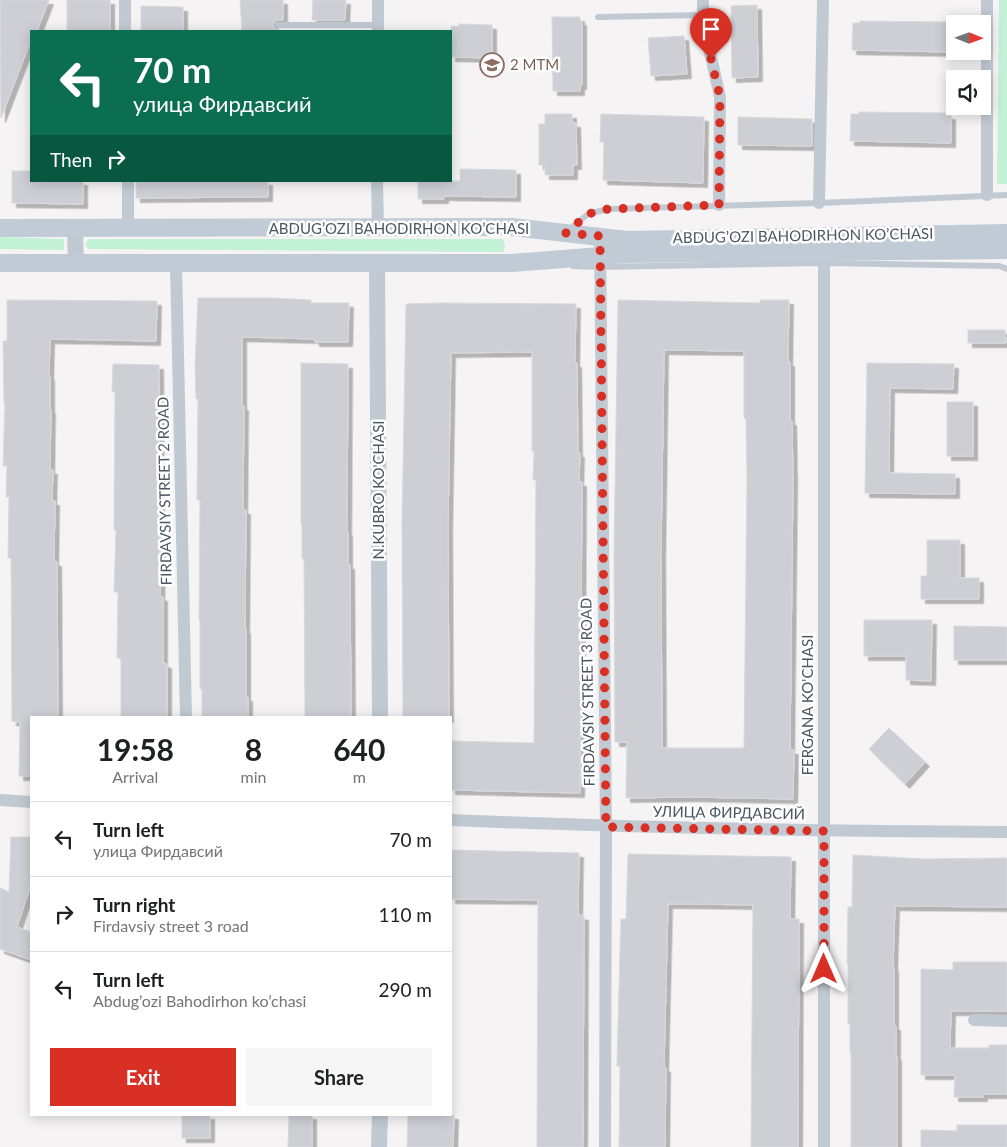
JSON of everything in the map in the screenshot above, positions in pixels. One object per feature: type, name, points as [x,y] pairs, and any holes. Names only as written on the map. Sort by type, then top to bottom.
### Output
[{"type":"main road","name":"ABDUG’OZI BAHODIRHON KO’CHASI","points":[[0,228],[512,227],[627,240],[965,242],[1007,250]]},
{"type":"main road","name":"ABDUG’OZI BAHODIRHON KO’CHASI","points":[[0,263],[599,262],[627,254],[965,242],[1007,233]]},
{"type":"street","points":[[125,0],[126,30]]},
{"type":"street","points":[[378,0],[378,28]]},
{"type":"street","points":[[703,0],[703,22],[720,97],[719,205]]},
{"type":"street","points":[[819,203],[823,0]]},
{"type":"street","points":[[987,0],[987,195]]},
{"type":"street","points":[[128,182],[128,228]]},
{"type":"street","points":[[377,182],[378,227]]},
{"type":"street","points":[[75,228],[76,263]]},
{"type":"street","name":"FIRDAVSIY STREET 3 ROAD","points":[[600,236],[606,827],[604,1147]]},
{"type":"street","name":"FIRDAVSIY STREET 2 ROAD","points":[[176,263],[186,716]]},
{"type":"street","name":"N.KUBRO KO'CHASI","points":[[377,263],[380,716]]},
{"type":"street","name":"FERGANA KO'CHASI","points":[[824,263],[824,1147]]},
{"type":"street","points":[[0,800],[30,802]]},
{"type":"street","name":"УЛИЦА ФИРДАВСИЙ","points":[[452,820],[606,827],[1007,832]]},
{"type":"street","points":[[974,1020],[1007,1021]]},
{"type":"street","points":[[379,1147],[380,1116]]},
{"type":"lane","points":[[598,16],[703,15]]},
{"type":"lane","points":[[278,25],[378,28]]},
{"type":"lane","points":[[566,233],[588,214],[608,209],[1007,195]]},
{"type":"lane","points":[[599,262],[1000,266],[1007,269]]},
{"type":"green space","points":[[999,0],[1007,0],[1007,184],[997,184]]},
{"type":"green space","points":[[0,237],[64,239],[64,250],[0,249]]},
{"type":"green space","points":[[89,239],[503,239],[505,246],[504,252],[88,249],[85,244]]},
{"type":"building","points":[[0,0],[49,0],[37,30],[30,30],[30,43],[1,118]]},
{"type":"building","points":[[67,0],[110,0],[110,30],[67,30]]},
{"type":"building","points":[[240,0],[283,0],[283,20],[276,20],[273,25],[275,29],[279,30],[242,30]]},
{"type":"building","points":[[313,0],[346,0],[345,20],[312,20]]},
{"type":"building","points":[[757,5],[758,77],[732,78],[731,6]]},
{"type":"building","points":[[141,6],[183,7],[183,30],[141,30]]},
{"type":"building","points":[[552,17],[580,17],[580,21],[582,21],[582,85],[580,85],[580,91],[553,91]]},
{"type":"building","points":[[860,21],[946,22],[946,52],[852,50],[853,23],[860,23]]},
{"type":"building","points":[[459,24],[492,25],[492,58],[452,57],[451,26],[459,26]]},
{"type":"building","points":[[684,36],[687,74],[651,76],[648,38]]},
{"type":"building","points":[[859,112],[946,113],[946,115],[951,115],[951,143],[850,141],[851,114],[859,114]]},
{"type":"building","points":[[545,114],[572,114],[572,123],[576,123],[577,165],[573,165],[573,175],[545,175],[545,165],[539,165],[539,124],[545,124]]},
{"type":"building","points":[[601,114],[704,117],[703,183],[603,180],[604,142],[600,142]]},
{"type":"building","points":[[738,117],[812,119],[812,146],[738,145]]},
{"type":"building","points":[[460,169],[516,170],[516,197],[444,196],[444,199],[418,199],[418,182],[460,181]]},
{"type":"building","points":[[12,171],[30,171],[30,182],[83,182],[83,204],[12,203]]},
{"type":"building","points":[[136,182],[268,182],[268,197],[136,198]]},
{"type":"building","points":[[198,298],[272,298],[311,300],[311,303],[349,303],[348,342],[315,342],[315,339],[242,337],[242,406],[244,406],[243,510],[246,510],[245,629],[248,716],[202,716],[199,620],[200,500],[197,500],[198,399],[196,399],[195,367]]},
{"type":"building","points":[[7,300],[157,301],[156,341],[50,339],[50,470],[53,470],[52,501],[55,501],[54,562],[57,562],[58,716],[30,716],[30,776],[19,776],[20,722],[12,721],[11,558],[8,558],[9,497],[6,497],[7,466],[3,466],[5,403],[3,341],[7,341]]},
{"type":"building","points":[[618,300],[760,303],[760,300],[789,300],[788,362],[790,362],[790,421],[792,421],[793,479],[790,750],[794,750],[793,799],[626,798],[627,742],[615,742],[614,554]],"holes":[[[664,350],[744,351],[744,418],[746,419],[747,477],[744,748],[662,748],[661,555]]]},
{"type":"building","points":[[406,304],[576,304],[575,363],[577,363],[578,453],[580,453],[579,482],[582,482],[580,793],[452,790],[452,741],[534,743],[536,480],[533,480],[534,451],[532,451],[532,352],[451,353],[448,527],[449,716],[403,716],[402,525]]},
{"type":"building","points":[[968,330],[1005,330],[1006,343],[968,343]]},
{"type":"building","points":[[301,363],[348,364],[347,532],[348,565],[350,565],[351,716],[305,716],[304,559],[302,559]]},
{"type":"building","points":[[867,363],[954,364],[953,389],[890,388],[889,473],[955,474],[955,494],[865,493]]},
{"type":"building","points":[[113,364],[159,365],[160,535],[162,535],[160,596],[163,597],[163,663],[167,664],[167,716],[121,716],[121,658],[117,658],[118,592],[114,592],[116,530],[114,530],[115,392],[112,392]]},
{"type":"building","points":[[947,402],[973,402],[973,456],[947,456]]},
{"type":"building","points":[[927,540],[960,540],[960,578],[979,578],[979,599],[921,599],[921,576],[927,576]]},
{"type":"building","points":[[864,620],[932,620],[931,681],[906,680],[906,656],[864,656]]},
{"type":"building","points":[[954,626],[1007,627],[1007,660],[954,660]]},
{"type":"building","points":[[889,728],[925,762],[905,784],[869,749]]},
{"type":"building","points":[[11,837],[30,837],[30,888],[17,927],[30,932],[30,960],[0,949],[0,888],[9,892]]},
{"type":"building","points":[[452,850],[579,853],[578,915],[584,916],[583,1147],[537,1147],[538,900],[452,899]]},
{"type":"building","points":[[628,854],[791,857],[790,919],[799,919],[798,1147],[751,1147],[753,905],[668,904],[664,1068],[666,1068],[665,1147],[619,1147],[620,1066],[617,1066],[620,949],[621,919],[626,919]]},
{"type":"building","points":[[853,855],[925,859],[1007,858],[1007,907],[895,906],[893,967],[894,1026],[896,1026],[897,1056],[897,1147],[851,1147],[851,1053],[850,1024],[848,1024],[847,964],[848,907],[852,907]]},
{"type":"building","points":[[953,962],[1007,962],[1007,1011],[951,1011],[950,1048],[989,1048],[989,1045],[1007,1045],[1007,1094],[983,1094],[983,1097],[954,1097],[955,1075],[921,1075],[921,969],[953,970]]},
{"type":"building","points":[[454,1115],[453,1147],[407,1147],[408,1116]]},
{"type":"building","points":[[182,1116],[210,1116],[210,1138],[182,1138]]},
{"type":"building","points":[[289,1116],[312,1116],[312,1147],[288,1147]]},
{"type":"building","points":[[957,1125],[1007,1125],[1007,1147],[921,1147],[921,1130],[957,1131]]},
{"type":"place","name":"2 MTM","points":[[492,65]]},
{"type":"route","points":[[711,59],[720,97],[719,205],[608,209],[588,214],[566,233],[600,236],[606,827],[824,831],[824,969]]}]
